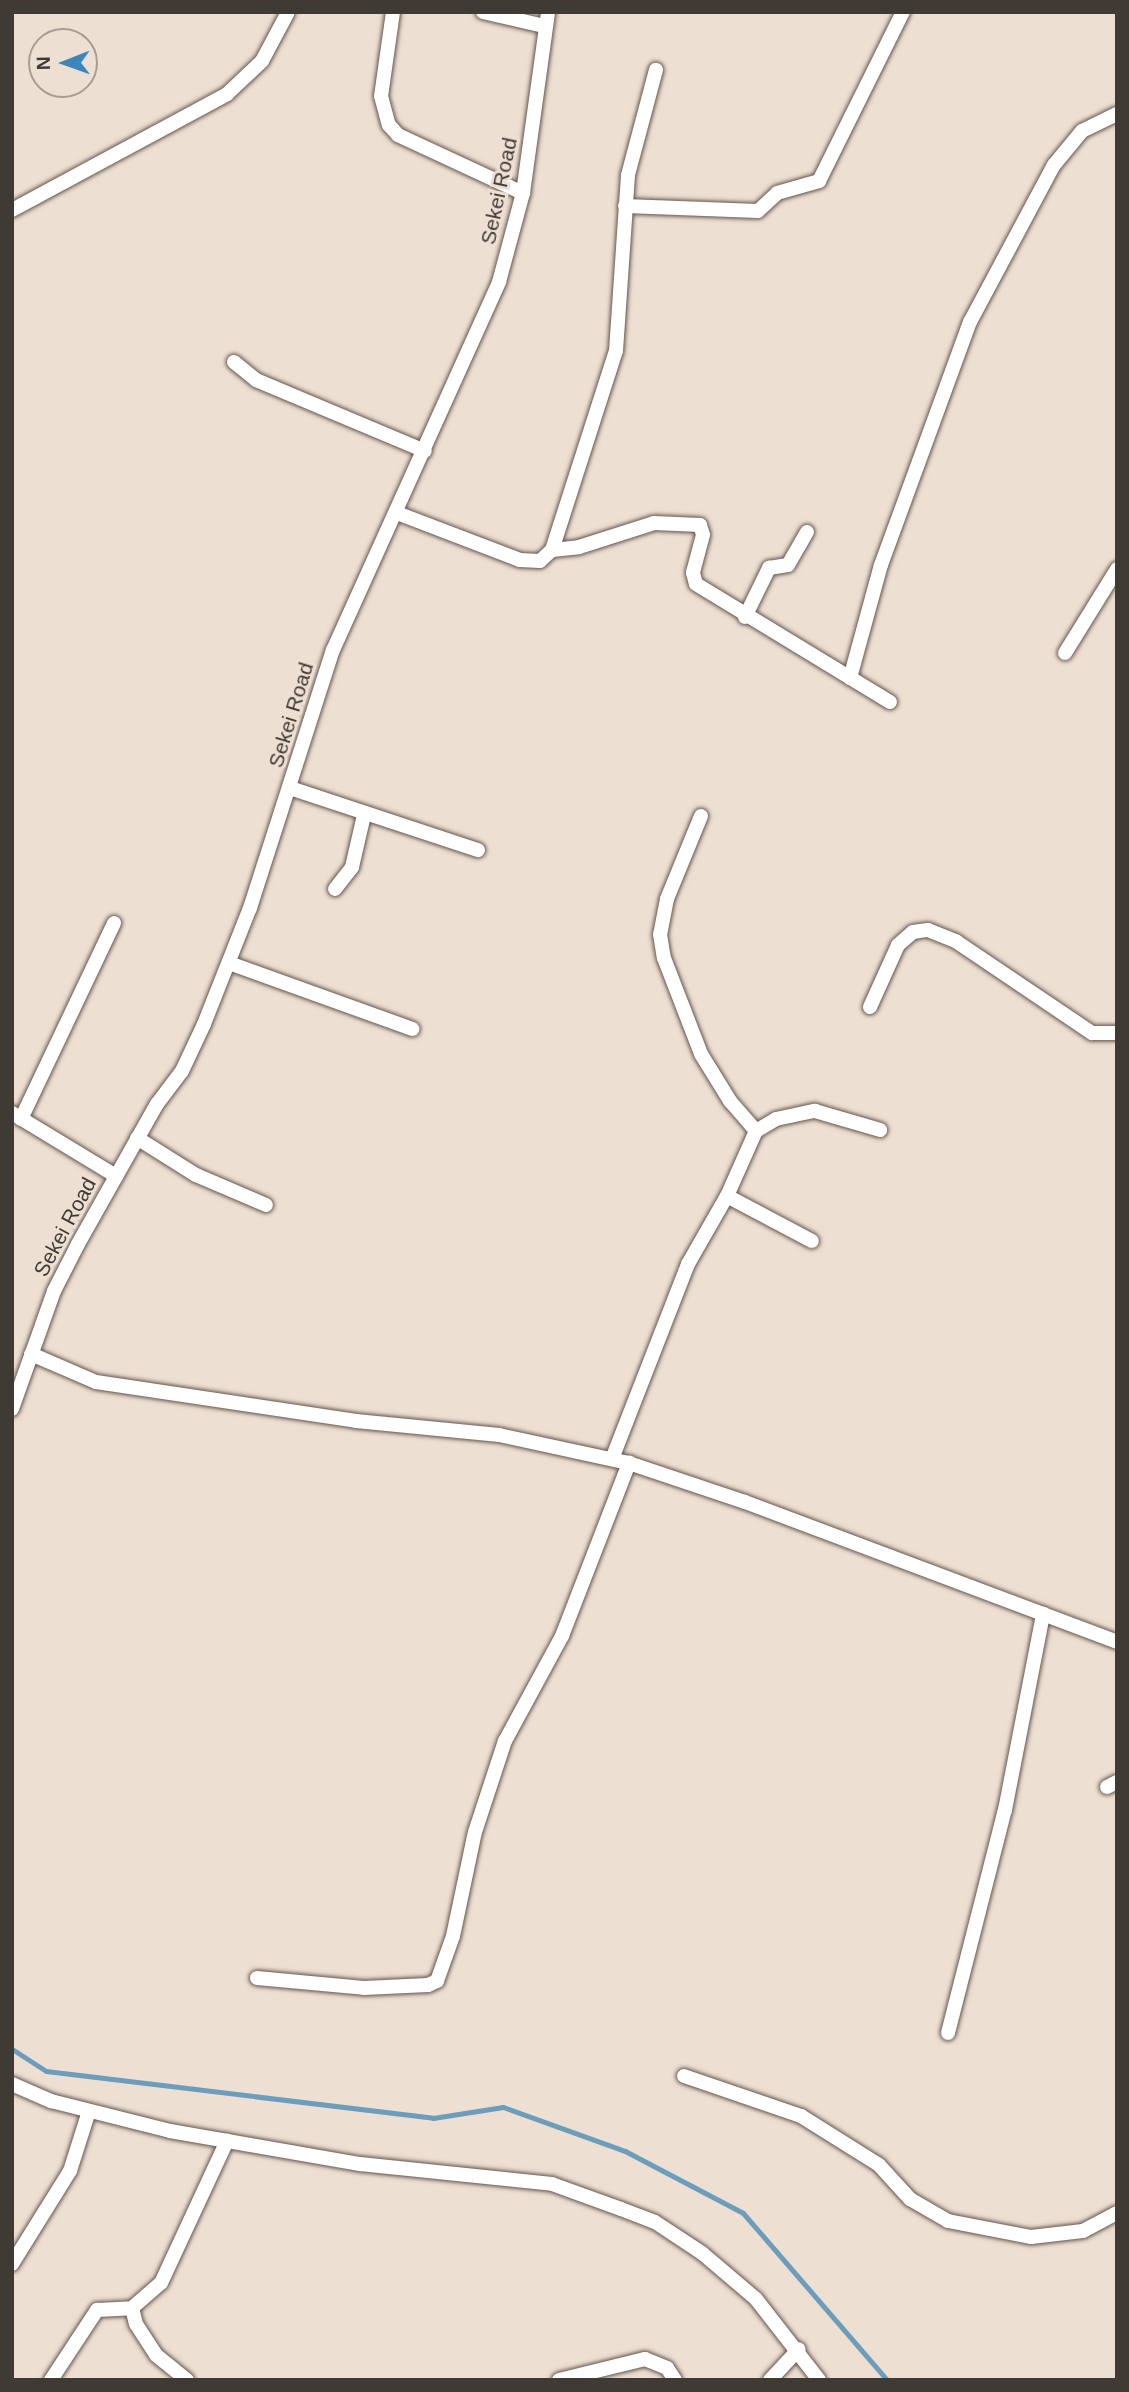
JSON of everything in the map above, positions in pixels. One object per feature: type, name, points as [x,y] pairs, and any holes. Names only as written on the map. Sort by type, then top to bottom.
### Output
[{"type":"street","points":[[12,210],[235,89],[262,61],[288,12]]},
{"type":"street","points":[[394,12],[381,96],[389,125],[398,135],[523,192]]},
{"type":"street","points":[[483,12],[546,19]]},
{"type":"street","points":[[625,206],[758,211],[777,193],[819,181],[903,12]]},
{"type":"street","name":"Sekei Road","points":[[12,1409],[54,1291],[137,1138],[181,1071],[229,963],[290,788],[333,650],[499,282],[523,192],[546,19]]},
{"type":"street","points":[[397,513],[520,559],[540,561],[552,550],[616,351],[622,304],[628,175],[656,70]]},
{"type":"street","points":[[850,678],[881,565],[970,322],[1054,165],[1082,131],[1117,114]]},
{"type":"street","points":[[234,362],[257,380],[425,451]]},
{"type":"street","points":[[552,550],[591,544],[654,523],[695,523],[703,535],[694,581],[745,617],[890,702]]},
{"type":"street","points":[[745,617],[771,565],[788,565],[807,532]]},
{"type":"street","points":[[1065,653],[1117,569]]},
{"type":"street","points":[[290,788],[364,815],[478,850]]},
{"type":"street","points":[[335,889],[352,867],[364,815]]},
{"type":"street","points":[[701,816],[667,899],[660,934],[664,958],[701,1054],[730,1101],[756,1131]]},
{"type":"street","points":[[114,923],[17,1116],[116,1176]]},
{"type":"street","points":[[870,1007],[898,945],[913,932],[928,930],[957,942],[1092,1033],[1117,1033]]},
{"type":"street","points":[[229,963],[412,1029]]},
{"type":"street","points":[[612,1459],[682,1276],[727,1196],[756,1131],[776,1119],[816,1111],[880,1130]]},
{"type":"street","points":[[137,1138],[196,1175],[266,1205]]},
{"type":"street","points":[[727,1196],[812,1241]]},
{"type":"street","points":[[31,1354],[96,1382],[356,1421],[499,1434],[612,1459],[745,1502],[1117,1642]]},
{"type":"street","points":[[257,1978],[364,1988],[437,1981],[453,1936],[475,1832],[505,1741],[562,1636],[629,1464]]},
{"type":"street","points":[[948,2033],[1005,1810],[1043,1614]]},
{"type":"street","points":[[684,2077],[801,2116],[878,2165],[918,2206],[948,2221],[1031,2237],[1083,2231],[1117,2213]]},
{"type":"street","points":[[12,2084],[89,2111],[227,2141],[360,2164],[552,2184],[621,2209],[655,2222],[702,2253],[756,2300],[799,2349],[819,2380]]},
{"type":"street","points":[[12,2264],[70,2171],[89,2111]]},
{"type":"street","points":[[51,2380],[97,2310],[132,2308],[161,2283],[227,2141]]},
{"type":"street","points":[[132,2308],[136,2324],[156,2356],[187,2380]]},
{"type":"street","points":[[770,2380],[799,2349]]},
{"type":"street","points":[[559,2380],[640,2359],[667,2368],[677,2379]]},
{"type":"waterway","points":[[12,2049],[46,2071],[433,2118],[503,2107],[625,2151],[743,2213],[887,2380]]}]
